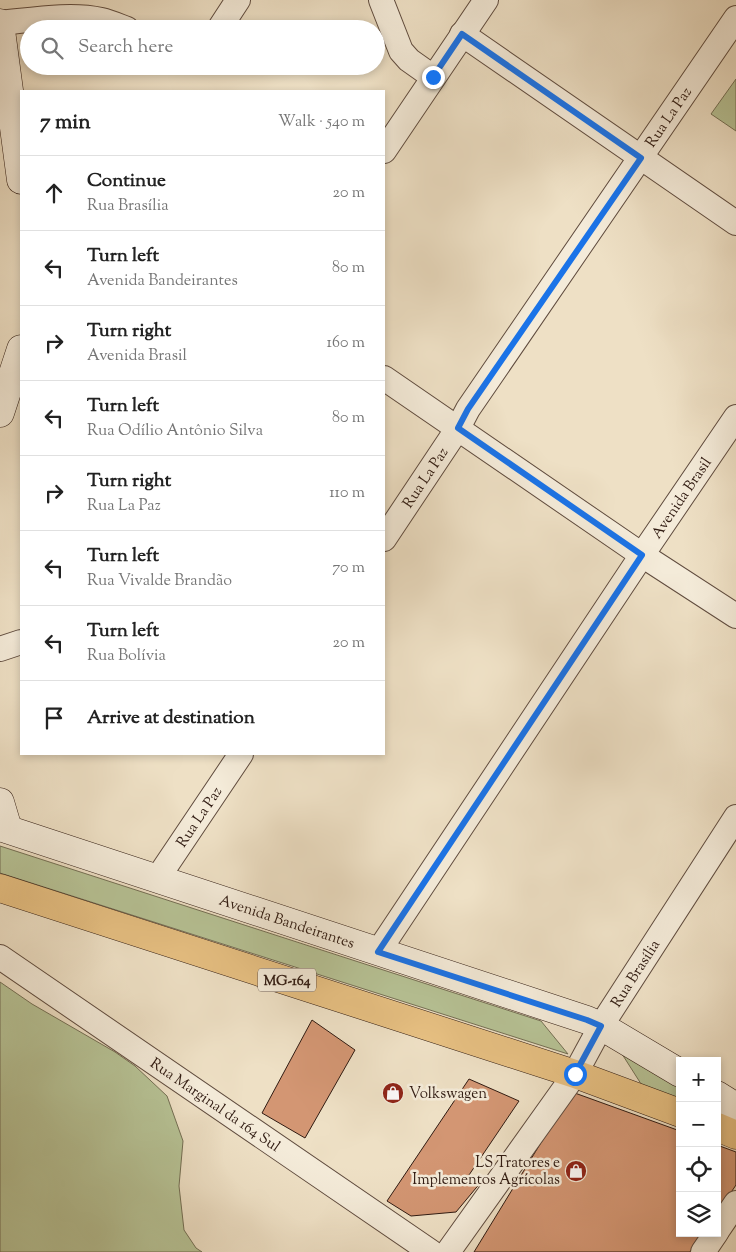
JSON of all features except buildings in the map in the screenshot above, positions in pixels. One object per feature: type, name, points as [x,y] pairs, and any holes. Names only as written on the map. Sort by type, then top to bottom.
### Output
[{"type":"main road","name":"MG-164","points":[[0,888],[575,1074],[676,1112]]},
{"type":"main road","points":[[721,1129],[736,1134]]},
{"type":"street","points":[[225,20],[238,0]]},
{"type":"street","points":[[381,0],[401,51],[409,60],[433,77]]},
{"type":"street","points":[[385,150],[486,0]]},
{"type":"street","points":[[26,20],[52,17],[101,20]]},
{"type":"street","name":"Rua La Paz","points":[[385,538],[458,428],[468,409],[736,18]]},
{"type":"street","points":[[20,21],[0,23],[9,151],[20,178]]},
{"type":"street","points":[[462,34],[736,223]]},
{"type":"street","points":[[0,413],[20,352]]},
{"type":"street","points":[[385,379],[642,555],[736,616]]},
{"type":"street","name":"Avenida Brasil","points":[[378,952],[736,417]]},
{"type":"street","points":[[0,648],[20,642]]},
{"type":"street","name":"Rua La Paz","points":[[157,879],[240,755]]},
{"type":"street","points":[[0,802],[4,828]]},
{"type":"street","name":"Rua Brasília","points":[[448,1252],[575,1074],[601,1026],[736,817]]},
{"type":"street","name":"Avenida Bandeirantes","points":[[4,828],[587,1020],[601,1026],[676,1071]]},
{"type":"street","name":"Rua Marginal da 164 Sul","points":[[0,958],[431,1252]]},
{"type":"street","points":[[721,1098],[736,1107]]},
{"type":"street","points":[[721,1226],[736,1203]]},
{"type":"street","points":[[703,1252],[714,1237]]},
{"type":"green space","points":[[736,79],[736,131],[711,114]]},
{"type":"green space","points":[[0,846],[541,1021],[568,1054],[0,873]]},
{"type":"green space","points":[[0,982],[32,1004],[115,1052],[135,1066],[167,1096],[183,1141],[179,1186],[184,1230],[196,1248],[202,1252],[0,1252]]},
{"type":"green space","points":[[615,1043],[676,1081],[676,1099],[643,1087]]},
{"type":"place","name":"Volkswagen","points":[[393,1093]]},
{"type":"place","name":"LS Tratores e Implementos Agrícolas","points":[[576,1171]]},
{"type":"route","points":[[433,77],[462,34],[641,158],[468,409],[458,428],[642,555],[378,952],[601,1026],[575,1074]]}]
